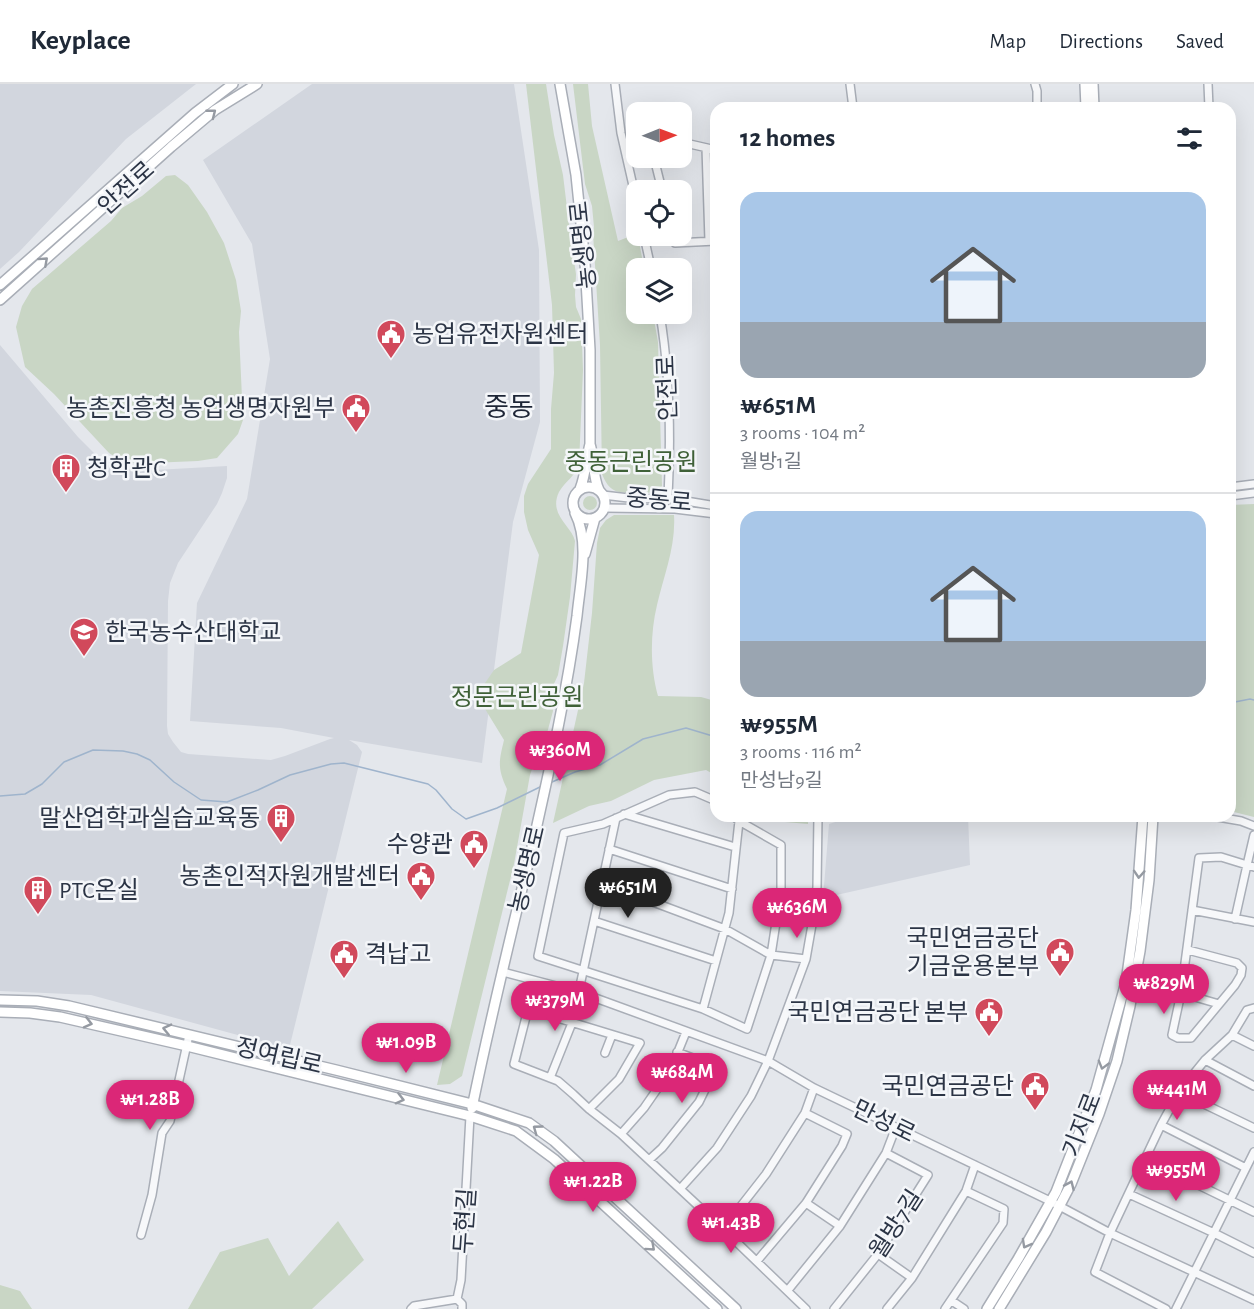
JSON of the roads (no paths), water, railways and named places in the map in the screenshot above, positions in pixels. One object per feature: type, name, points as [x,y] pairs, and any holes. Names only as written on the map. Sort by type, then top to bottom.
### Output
[{"type":"street","name":"안전로","points":[[0,285],[195,113],[233,84]]},
{"type":"street","name":"안전로","points":[[0,300],[171,147],[216,110],[257,84]]},
{"type":"street","name":"농생명로","points":[[560,84],[576,175],[585,263],[590,350],[590,444]]},
{"type":"street","points":[[615,84],[621,132],[632,180]]},
{"type":"street","points":[[850,84],[852,102]]},
{"type":"street","points":[[1035,84],[1037,102]]},
{"type":"street","points":[[1086,84],[1086,102]]},
{"type":"street","points":[[1093,84],[1094,102]]},
{"type":"street","points":[[1208,84],[1209,102]]},
{"type":"street","points":[[692,145],[710,149]]},
{"type":"street","points":[[706,148],[710,210]]},
{"type":"street","points":[[692,240],[710,241]]},
{"type":"street","name":"안전로","points":[[661,324],[668,370],[668,498]]},
{"type":"street","points":[[584,559],[580,521],[572,502],[584,480],[590,444]]},
{"type":"street","points":[[584,559],[595,519],[602,512],[605,504],[594,475],[594,455],[590,444]]},
{"type":"street","points":[[1236,485],[1254,484]]},
{"type":"street","points":[[580,489],[594,487],[601,493]]},
{"type":"street","name":"중동로","points":[[601,493],[637,499],[668,498],[710,505]]},
{"type":"street","points":[[1236,495],[1254,493]]},
{"type":"street","name":"중동로","points":[[604,508],[675,509],[710,513]]},
{"type":"street","points":[[575,513],[584,519],[595,519]]},
{"type":"street","name":"농생명로","points":[[468,1142],[472,1104],[561,714],[584,559]]},
{"type":"street","points":[[710,798],[695,792],[669,795],[603,824],[564,833],[538,956],[703,1009],[747,1029],[771,955],[782,890],[781,845],[741,822]]},
{"type":"street","points":[[624,814],[735,847]]},
{"type":"street","points":[[550,1078],[572,1023],[616,818]]},
{"type":"street","points":[[1236,820],[1254,826]]},
{"type":"street","points":[[703,1009],[729,913],[736,822]]},
{"type":"street","points":[[680,1189],[717,1148],[751,1096],[768,1061],[806,959],[817,887],[818,822]]},
{"type":"street","name":"기지로","points":[[999,1309],[1046,1232],[1071,1184],[1117,1061],[1131,1006],[1130,983],[1143,822]]},
{"type":"street","name":"기지로","points":[[987,1309],[1056,1192],[1096,1090],[1140,951],[1149,880],[1153,822]]},
{"type":"street","points":[[1235,919],[1250,866],[1254,835]]},
{"type":"street","points":[[609,849],[732,890]]},
{"type":"street","points":[[1188,950],[1237,963],[1242,968],[1235,985],[1191,1038],[1179,1038],[1172,1035],[1188,950],[1199,858],[1221,857],[1250,866]]},
{"type":"street","points":[[602,884],[725,929],[771,955],[806,959]]},
{"type":"street","points":[[1192,910],[1254,922]]},
{"type":"street","points":[[594,921],[716,961]]},
{"type":"street","name":"만성로","points":[[502,972],[579,992],[768,1061],[814,1088],[1050,1201],[1110,1233],[1254,1300]]},
{"type":"street","points":[[1130,983],[1181,993],[1219,1004]]},
{"type":"street","name":"정여립로","points":[[0,1000],[69,1006],[472,1104],[529,1123],[554,1141],[736,1309]]},
{"type":"street","points":[[1166,1309],[1095,1272],[1128,1194],[1179,1092],[1205,1060],[1232,1035],[1247,1010],[1254,1008]]},
{"type":"street","points":[[590,1109],[619,1079],[640,1043],[528,1009],[514,1064],[558,1081],[590,1109],[621,1134],[806,1309]]},
{"type":"street","name":"정여립로","points":[[0,1012],[60,1017],[187,1046],[470,1116],[516,1131],[532,1141],[580,1182],[717,1309]]},
{"type":"street","points":[[112,1030],[114,1017]]},
{"type":"street","points":[[621,1134],[644,1108],[670,1069],[686,1032]]},
{"type":"street","points":[[141,1235],[152,1195],[162,1132],[170,1121],[189,1035]]},
{"type":"street","points":[[605,1053],[612,1035]]},
{"type":"street","points":[[1232,1035],[1254,1046]]},
{"type":"street","points":[[649,1160],[662,1148],[699,1102],[716,1067],[677,1052]]},
{"type":"street","points":[[1205,1060],[1254,1086]]},
{"type":"street","points":[[723,1229],[766,1174],[805,1113],[814,1088]]},
{"type":"street","points":[[1179,1092],[1254,1128]]},
{"type":"street","points":[[757,1261],[806,1203],[848,1134],[805,1113]]},
{"type":"street","points":[[1161,1125],[1246,1168]]},
{"type":"street","name":"월방7길","points":[[788,1290],[840,1226],[886,1153],[896,1127]]},
{"type":"street","name":"두현길","points":[[457,1299],[461,1280],[468,1142]]},
{"type":"street","points":[[1176,1309],[1254,1152]]},
{"type":"street","name":"월방7길","points":[[834,1309],[878,1254],[928,1175],[886,1153]]},
{"type":"street","points":[[1145,1159],[1254,1212]]},
{"type":"street","points":[[887,1309],[912,1278],[966,1191],[975,1165]]},
{"type":"street","points":[[945,1309],[1003,1223],[1004,1209],[966,1191]]},
{"type":"street","points":[[1128,1194],[1254,1253]]},
{"type":"street","name":"월방7길","points":[[806,1203],[840,1226]]},
{"type":"street","points":[[878,1254],[912,1278]]},
{"type":"street","points":[[411,1309],[414,1306],[457,1299],[462,1304],[462,1309]]},
{"type":"street","points":[[951,1301],[964,1309]]},
{"type":"waterway","points":[[1236,702],[1254,700]]},
{"type":"waterway","points":[[552,782],[600,765],[643,739],[686,728],[710,735]]},
{"type":"waterway","points":[[0,796],[25,794],[42,784],[64,762],[93,750],[123,751],[150,760],[174,782],[201,800],[227,802],[290,775],[331,764],[344,763],[428,784],[452,809],[466,819],[497,808],[542,786]]},
{"type":"place","name":"농업유전자원센터","points":[[391,360]]},
{"type":"place","name":"농촌진흥청 농업생명자원부","points":[[356,434]]},
{"type":"place","name":"청학관C","points":[[66,494]]},
{"type":"place","name":"한국농수산대학교","points":[[84,658]]},
{"type":"place","name":"말산업학과실습교육동","points":[[281,844]]},
{"type":"place","name":"수양관","points":[[474,870]]},
{"type":"place","name":"농촌인적자원개발센터","points":[[421,902]]},
{"type":"place","name":"PTC온실","points":[[38,916]]},
{"type":"place","name":"국민연금공단 기금운용본부","points":[[1060,978]]},
{"type":"place","name":"격납고","points":[[344,980]]},
{"type":"place","name":"국민연금공단 본부","points":[[989,1038]]},
{"type":"place","name":"국민연금공단","points":[[1035,1112]]},
{"type":"district","name":"중동","points":[[509,407]]},
{"type":"park label","name":"중동근린공원","points":[[631,462]]},
{"type":"park label","name":"정문근린공원","points":[[517,697]]}]
